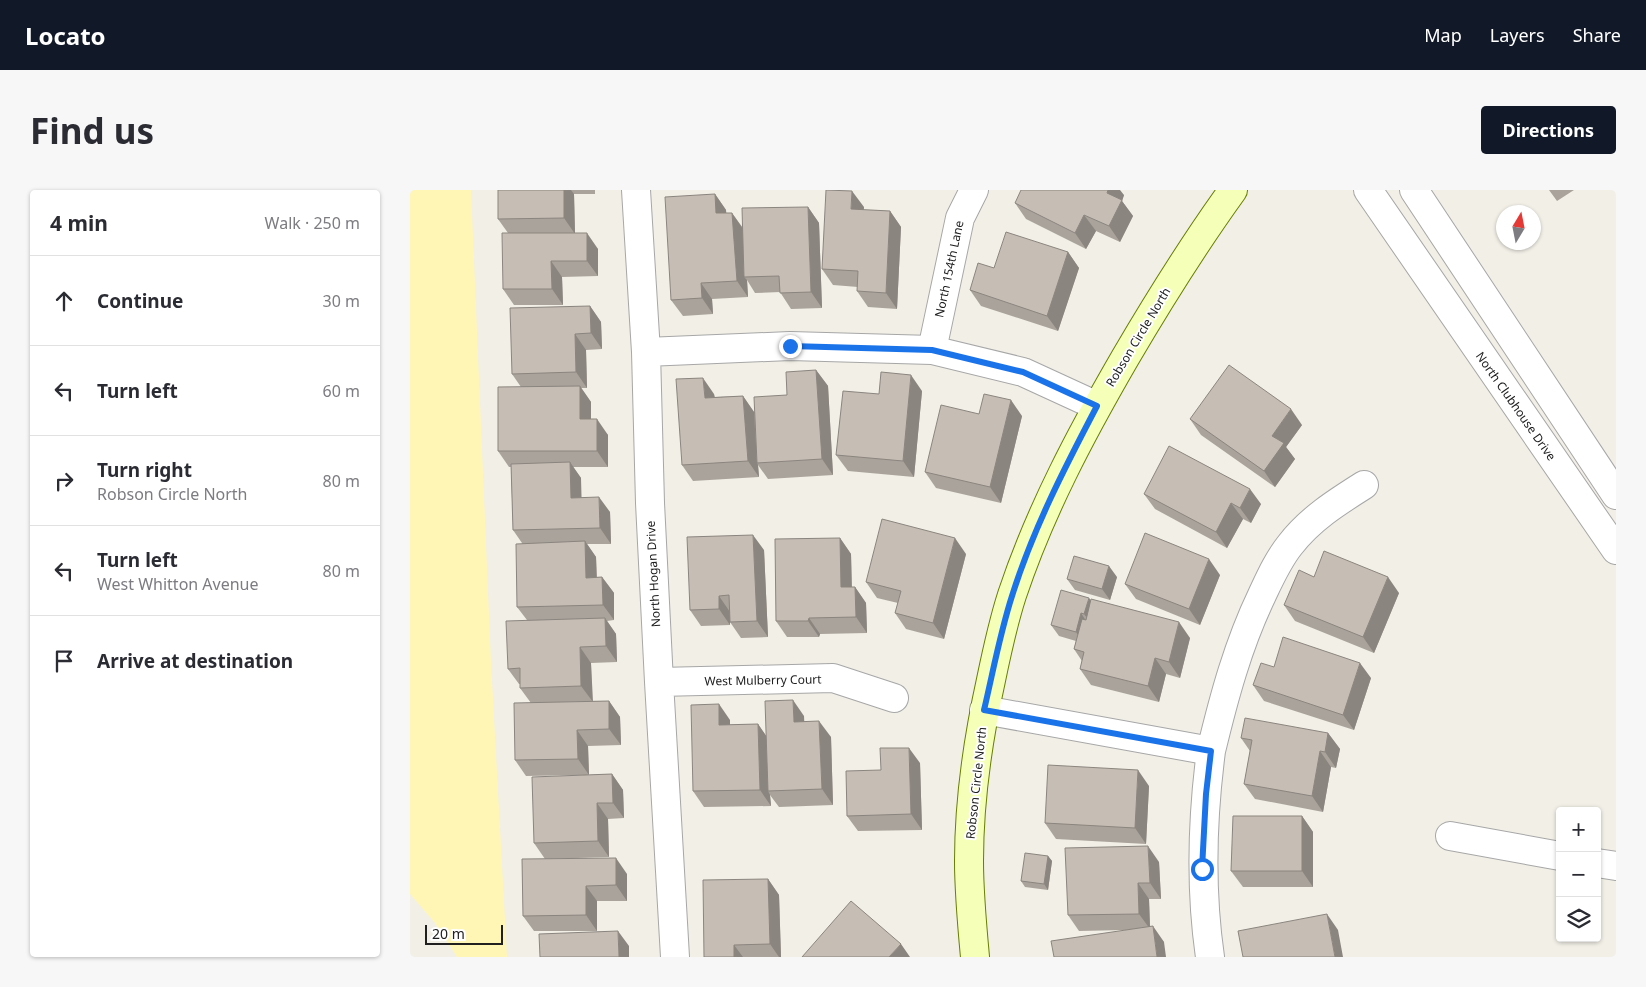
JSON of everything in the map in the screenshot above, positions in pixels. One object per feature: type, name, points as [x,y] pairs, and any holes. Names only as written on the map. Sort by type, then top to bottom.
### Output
[{"type":"street","name":"North Hogan Drive","points":[[636,190],[646,352],[650,513],[675,957]]},
{"type":"street","name":"North 154th Lane","points":[[932,350],[960,218],[974,190]]},
{"type":"street","name":"Robson Circle North","points":[[975,957],[969,888],[969,859],[976,758],[999,640],[1012,595],[1040,520],[1065,466],[1097,406],[1190,251],[1233,190]]},
{"type":"street","name":"North Clubhouse Drive","points":[[1368,190],[1616,550]]},
{"type":"street","points":[[1414,190],[1616,494]]},
{"type":"street","points":[[1416,261],[1447,239]]},
{"type":"street","points":[[646,352],[790,346],[932,350],[1023,372],[1097,406]]},
{"type":"street","points":[[1210,957],[1205,923],[1202,869],[1206,794],[1211,751],[1226,690],[1238,653],[1256,606],[1280,558],[1291,544],[1325,510],[1364,485]]},
{"type":"street","name":"West Mulberry Court","points":[[659,682],[832,678],[894,698]]},
{"type":"street","points":[[984,710],[1211,751]]},
{"type":"street","points":[[1450,836],[1556,855]]},
{"type":"street","points":[[1601,864],[1616,866]]},
{"type":"sand","points":[[410,190],[471,190],[491,663],[507,957],[457,957],[435,923],[410,894]]},
{"type":"building","points":[[498,190],[564,190],[564,218],[498,219]]},
{"type":"building","points":[[826,190],[852,191],[851,209],[890,211],[886,293],[857,291],[858,271],[822,269]]},
{"type":"building","points":[[1021,190],[1108,190],[1107,193],[1122,200],[1109,226],[1084,215],[1075,233],[1015,203]]},
{"type":"building","points":[[715,194],[716,213],[732,213],[737,281],[701,283],[702,298],[671,300],[665,197]]},
{"type":"building","points":[[808,207],[811,292],[780,293],[779,276],[744,277],[742,208]]},
{"type":"building","points":[[1006,232],[1068,252],[1047,316],[970,290],[978,263],[994,268]]},
{"type":"building","points":[[502,233],[587,233],[587,261],[551,261],[552,289],[503,289]]},
{"type":"building","points":[[590,306],[591,333],[575,334],[576,372],[512,374],[510,308]]},
{"type":"building","points":[[1229,365],[1291,409],[1272,436],[1284,443],[1264,471],[1190,419]]},
{"type":"building","points":[[816,370],[822,459],[757,463],[754,397],[787,395],[786,372]]},
{"type":"building","points":[[881,372],[911,375],[903,461],[836,455],[843,391],[879,394]]},
{"type":"building","points":[[703,378],[705,398],[743,396],[748,461],[682,465],[676,379]]},
{"type":"building","points":[[580,386],[580,419],[597,419],[597,451],[498,451],[498,387]]},
{"type":"building","points":[[984,394],[1011,400],[990,487],[925,472],[941,405],[979,414]]},
{"type":"building","points":[[1169,446],[1250,489],[1240,508],[1231,503],[1216,532],[1144,494]]},
{"type":"building","points":[[570,462],[571,498],[599,497],[600,528],[513,530],[511,464]]},
{"type":"building","points":[[882,519],[955,538],[933,623],[895,613],[901,591],[866,582]]},
{"type":"building","points":[[1145,533],[1209,559],[1189,609],[1125,584]]},
{"type":"building","points":[[753,535],[757,621],[730,622],[729,595],[719,596],[719,609],[690,610],[687,537]]},
{"type":"building","points":[[840,538],[841,587],[855,587],[856,617],[809,618],[808,621],[776,621],[775,539]]},
{"type":"building","points":[[585,541],[586,578],[602,577],[603,605],[517,607],[516,544]]},
{"type":"building","points":[[1324,551],[1388,577],[1363,637],[1284,605],[1299,570],[1314,577]]},
{"type":"building","points":[[1074,556],[1109,566],[1102,589],[1067,579]]},
{"type":"building","points":[[1061,590],[1089,598],[1084,614],[1081,613],[1076,632],[1051,625]]},
{"type":"building","points":[[1091,599],[1179,622],[1169,662],[1155,658],[1148,686],[1080,669],[1084,652],[1074,649],[1082,619],[1086,620]]},
{"type":"building","points":[[605,618],[606,646],[580,647],[581,686],[520,688],[520,668],[508,669],[506,621]]},
{"type":"building","points":[[1283,637],[1360,663],[1343,715],[1253,685],[1261,663],[1274,667]]},
{"type":"building","points":[[793,700],[794,722],[819,721],[822,789],[768,791],[765,701]]},
{"type":"building","points":[[609,701],[609,729],[577,730],[578,759],[515,760],[514,703]]},
{"type":"building","points":[[719,704],[719,725],[758,724],[760,790],[693,791],[691,705]]},
{"type":"building","points":[[1245,718],[1328,733],[1325,752],[1320,751],[1312,796],[1244,784],[1252,740],[1241,738]]},
{"type":"building","points":[[880,748],[909,748],[911,814],[847,816],[846,771],[881,770]]},
{"type":"building","points":[[1048,765],[1138,770],[1135,828],[1045,823]]},
{"type":"building","points":[[612,774],[613,803],[597,803],[598,841],[534,843],[532,777]]},
{"type":"building","points":[[1233,816],[1302,816],[1302,871],[1231,871]]},
{"type":"building","points":[[1148,846],[1150,883],[1138,883],[1139,914],[1068,915],[1065,848]]},
{"type":"building","points":[[1025,853],[1048,856],[1044,884],[1021,881]]},
{"type":"building","points":[[616,858],[616,885],[586,886],[586,915],[523,916],[522,859]]},
{"type":"building","points":[[768,879],[770,944],[734,945],[734,957],[704,957],[703,880]]},
{"type":"building","points":[[851,901],[901,944],[889,957],[802,957]]},
{"type":"building","points":[[1327,914],[1335,957],[1243,957],[1238,931]]},
{"type":"building","points":[[1153,926],[1157,957],[1054,957],[1051,941]]},
{"type":"building","points":[[618,931],[619,957],[540,957],[539,934]]},
{"type":"route","points":[[790,346],[932,350],[1023,372],[1097,406],[1065,466],[1040,520],[1012,595],[999,640],[984,710],[1211,751],[1206,794],[1202,869]]}]
